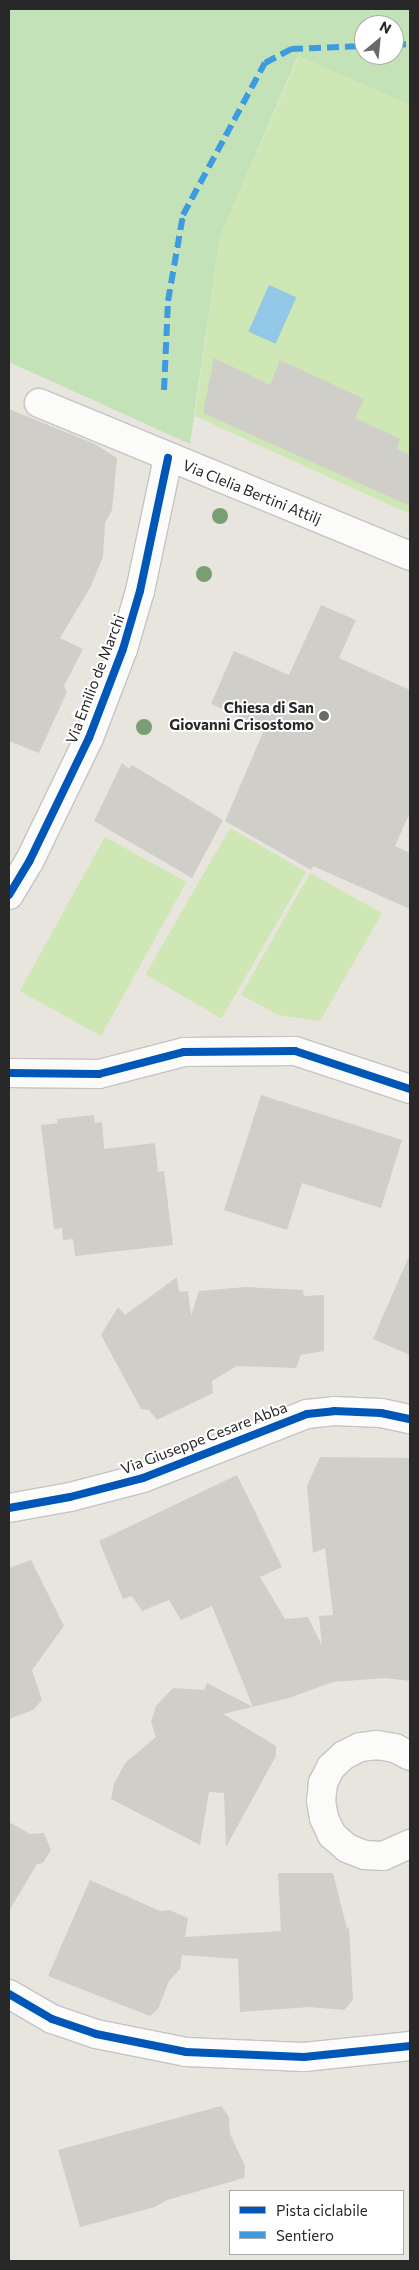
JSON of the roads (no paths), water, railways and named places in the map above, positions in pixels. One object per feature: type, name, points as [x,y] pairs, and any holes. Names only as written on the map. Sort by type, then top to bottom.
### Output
[{"type":"street","name":"Via Clelia Bertini Attilj","points":[[39,403],[168,458],[410,556]]},
{"type":"street","name":"Via Emilio de Marchi","points":[[9,895],[29,862],[89,738],[123,649],[140,591],[168,458]]},
{"type":"street","points":[[9,1073],[99,1074],[184,1052],[295,1051],[410,1089]]},
{"type":"street","name":"Via Giuseppe Cesare Abba","points":[[9,1508],[70,1497],[143,1478],[307,1414],[334,1411],[380,1413],[410,1419]]},
{"type":"street","points":[[410,1756],[395,1748],[377,1745],[360,1747],[344,1755],[332,1768],[323,1783],[321,1801],[324,1818],[332,1835],[347,1848],[364,1855],[383,1856],[410,1844]]},
{"type":"street","points":[[9,1994],[52,2019],[96,2034],[186,2052],[304,2058],[410,2046]]},
{"type":"water","points":[[269,285],[296,297],[276,344],[248,332]]},
{"type":"place","name":"Chiesa di San Giovanni Crisostomo","points":[[324,716]]}]
